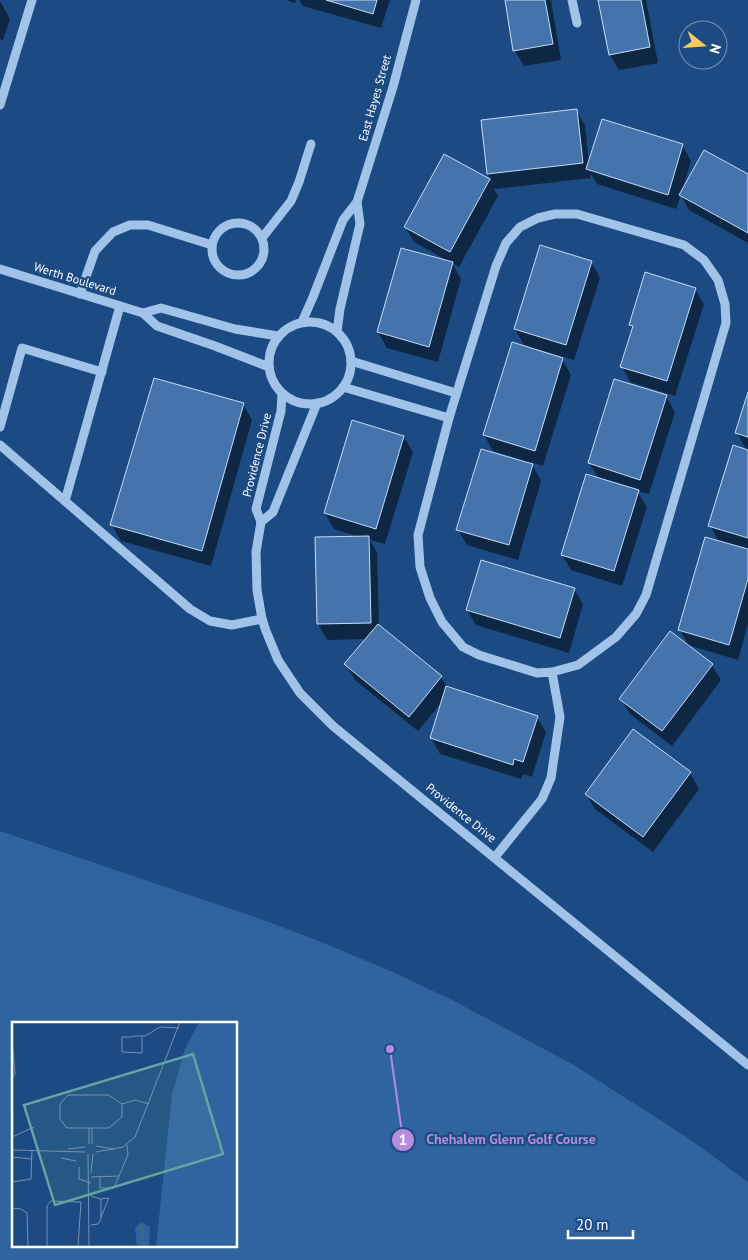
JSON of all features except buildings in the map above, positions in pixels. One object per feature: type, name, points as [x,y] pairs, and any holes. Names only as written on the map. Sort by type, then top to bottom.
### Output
[{"type":"street","points":[[0,106],[32,0]]},
{"type":"street","name":"East Hayes Street","points":[[302,322],[343,220],[357,202],[393,87],[416,0]]},
{"type":"street","points":[[572,0],[577,23]]},
{"type":"street","points":[[262,238],[291,201],[311,144]]},
{"type":"street","name":"East Hayes Street","points":[[337,332],[340,309],[360,224],[357,202]]},
{"type":"street","points":[[555,214],[577,214],[684,245],[704,260],[718,280],[725,304],[726,323],[646,595],[636,614],[616,637],[578,665],[552,672],[537,673],[479,655],[463,647],[442,622],[430,598],[420,567],[418,535],[449,418],[496,266],[506,243],[520,227],[538,218],[555,214]]},
{"type":"street","points":[[242,223],[251,226],[262,238],[264,247],[260,264],[246,275],[228,274],[215,263],[212,245],[215,237],[226,226],[242,223]]},
{"type":"street","points":[[80,294],[95,251],[113,232],[130,224],[148,225],[212,245]]},
{"type":"street","name":"Werth Boulevard","points":[[0,269],[143,313],[157,326],[269,367]]},
{"type":"street","points":[[65,501],[120,306]]},
{"type":"street","name":"Werth Boulevard","points":[[143,313],[162,308],[235,329],[278,336]]},
{"type":"street","points":[[313,321],[322,323],[337,332],[345,342],[351,361],[349,373],[343,387],[327,400],[317,403],[305,404],[290,399],[282,393],[274,384],[269,367],[270,351],[278,336],[287,328],[302,322],[313,321]]},
{"type":"street","points":[[0,426],[22,348],[102,372]]},
{"type":"street","points":[[351,361],[456,393]]},
{"type":"street","points":[[343,387],[449,418]]},
{"type":"street","name":"Providence Drive","points":[[282,393],[281,410],[256,509],[261,522],[256,552],[257,590],[262,619],[278,660],[300,693],[334,726],[748,1064]]},
{"type":"street","points":[[261,522],[273,512],[317,403]]},
{"type":"street","points":[[0,445],[190,609],[210,621],[232,625],[262,619]]},
{"type":"street","points":[[495,857],[542,799],[551,778],[560,717],[552,672]]},
{"type":"shaded area","points":[[0,831],[269,922],[331,946],[452,1000],[574,1065],[688,1138],[748,1182],[748,1260],[0,1260]]},
{"type":"place","name":"Chehalem Glenn Golf Course","points":[[390,1049]]}]
